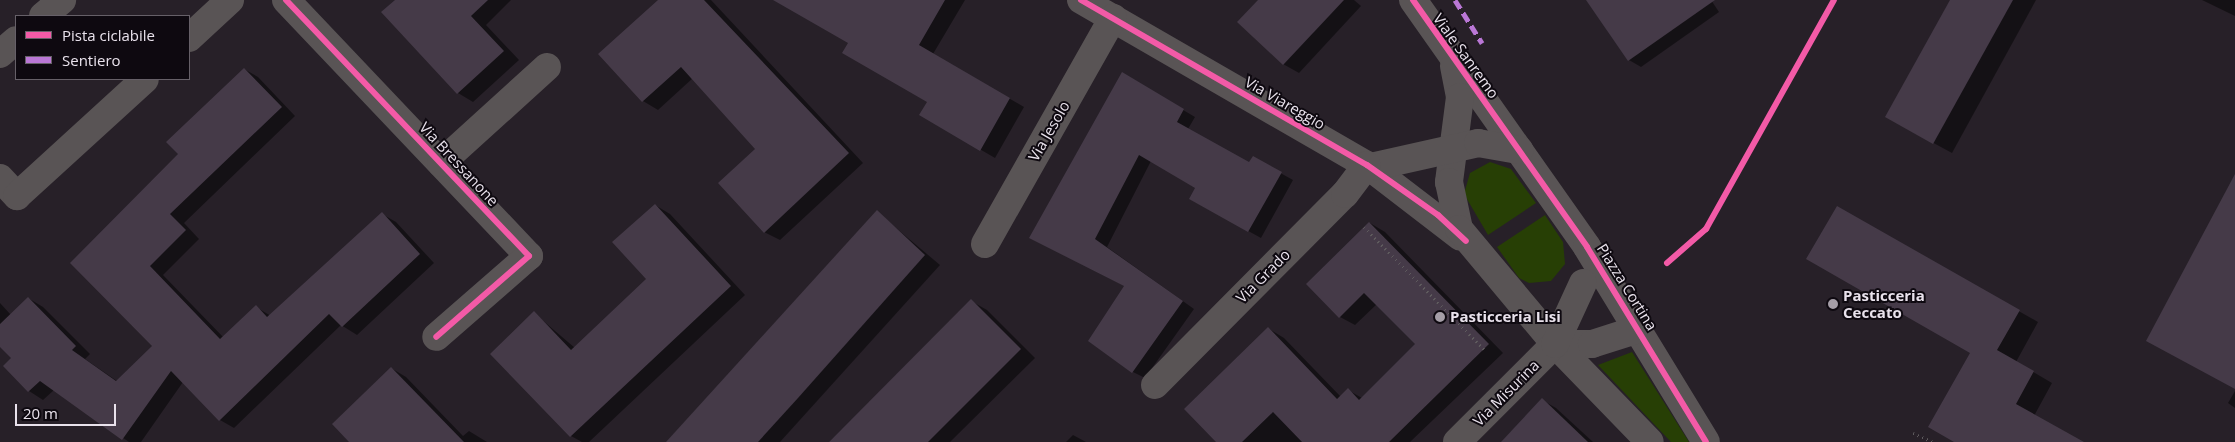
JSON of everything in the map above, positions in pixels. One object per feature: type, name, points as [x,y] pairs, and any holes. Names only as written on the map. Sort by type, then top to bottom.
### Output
[{"type":"street","points":[[44,15],[62,0]]},
{"type":"street","points":[[190,37],[230,0]]},
{"type":"street","name":"Via Bressanone","points":[[286,0],[529,256],[436,337]]},
{"type":"street","name":"Via Viareggio","points":[[1081,0],[1369,166],[1438,215],[1466,241]]},
{"type":"street","name":"Viale Sanremo","points":[[1412,0],[1453,62],[1519,150]]},
{"type":"street","name":"Via Jesolo","points":[[985,244],[1113,18]]},
{"type":"street","points":[[0,54],[15,41]]},
{"type":"street","name":"Viale Sanremo","points":[[1453,62],[1460,97],[1454,148]]},
{"type":"street","name":"Via Bressanone","points":[[441,163],[546,67]]},
{"type":"street","points":[[0,178],[17,196],[144,80]]},
{"type":"street","points":[[1406,160],[1443,134],[1460,97]]},
{"type":"street","points":[[1369,166],[1406,160],[1454,148],[1496,143],[1519,150]]},
{"type":"street","points":[[1454,148],[1448,182],[1456,219],[1466,241],[1555,344],[1650,442]]},
{"type":"street","name":"Piazza Cortina","points":[[1519,150],[1586,247],[1639,329],[1706,442]]},
{"type":"street","name":"Via Grado","points":[[1154,385],[1345,194],[1369,166]]},
{"type":"street","name":"Piazza Cortina","points":[[1583,284],[1586,247]]},
{"type":"street","points":[[1504,286],[1539,306],[1570,297],[1583,284]]},
{"type":"street","name":"Via Misurina","points":[[1458,442],[1555,344],[1583,284]]},
{"type":"street","points":[[1555,344],[1592,344],[1639,329]]},
{"type":"path","points":[[1364,227],[1484,349]]},
{"type":"path","points":[[1913,433],[1933,442]]},
{"type":"green space","points":[[1490,162],[1511,169],[1536,203],[1488,235],[1464,194],[1470,173]]},
{"type":"green space","points":[[1545,215],[1563,242],[1565,264],[1551,281],[1529,283],[1519,278],[1497,247]]},
{"type":"green space","points":[[1632,352],[1689,442],[1671,442],[1598,365]]},
{"type":"building","points":[[395,0],[488,0],[471,16],[504,51],[457,94],[381,12]]},
{"type":"building","points":[[658,0],[704,0],[849,153],[764,233],[718,183],[755,149],[681,67],[642,102],[598,54]]},
{"type":"building","points":[[773,0],[945,0],[919,45],[1010,98],[980,151],[919,115],[927,102],[842,53],[848,43]]},
{"type":"building","points":[[1258,0],[1344,0],[1283,65],[1237,22]]},
{"type":"building","points":[[1586,0],[1715,0],[1628,61]]},
{"type":"building","points":[[1950,0],[2013,0],[1933,144],[1885,117]]},
{"type":"building","points":[[244,68],[282,107],[170,214],[186,230],[150,266],[220,339],[256,305],[267,317],[382,212],[420,254],[342,327],[329,314],[219,421],[171,371],[122,440],[40,381],[28,392],[3,366],[11,358],[0,347],[0,324],[28,297],[76,346],[72,350],[116,381],[152,346],[70,263],[178,154],[166,142]]},
{"type":"building","points":[[1122,72],[1184,109],[1177,122],[1249,162],[1253,156],[1282,172],[1248,232],[1189,199],[1195,188],[1139,155],[1095,239],[1183,301],[1132,373],[1088,341],[1124,286],[1029,238]]},
{"type":"building","points":[[2235,174],[2235,389],[2146,341]]},
{"type":"building","points":[[655,204],[731,286],[570,437],[490,354],[534,311],[571,350],[646,279],[612,242]]},
{"type":"building","points":[[1837,206],[2020,310],[1997,350],[2034,371],[2016,404],[2084,442],[1954,442],[1928,427],[1970,353],[1806,259]]},
{"type":"building","points":[[877,210],[925,255],[758,442],[666,442]]},
{"type":"building","points":[[1369,222],[1489,344],[1389,442],[1302,442],[1273,412],[1242,442],[1216,442],[1184,409],[1268,327],[1337,399],[1348,388],[1359,400],[1415,344],[1364,293],[1339,318],[1306,284]]},
{"type":"building","points":[[971,299],[1021,349],[928,442],[829,442]]},
{"type":"building","points":[[391,367],[464,442],[349,442],[332,424]]},
{"type":"building","points":[[1542,398],[1588,442],[1501,442]]},
{"type":"marked path","points":[[1455,0],[1482,43]]},
{"type":"cycle path","points":[[286,0],[529,256],[436,337]]},
{"type":"cycle path","points":[[1081,0],[1367,165],[1438,215],[1466,241]]},
{"type":"cycle path","points":[[1413,0],[1587,247],[1706,442]]},
{"type":"cycle path","points":[[1667,263],[1706,229],[1834,0]]},
{"type":"place","name":"Pasticceria Ceccato","points":[[1833,304]]},
{"type":"place","name":"Pasticceria Lisi","points":[[1440,317]]}]
